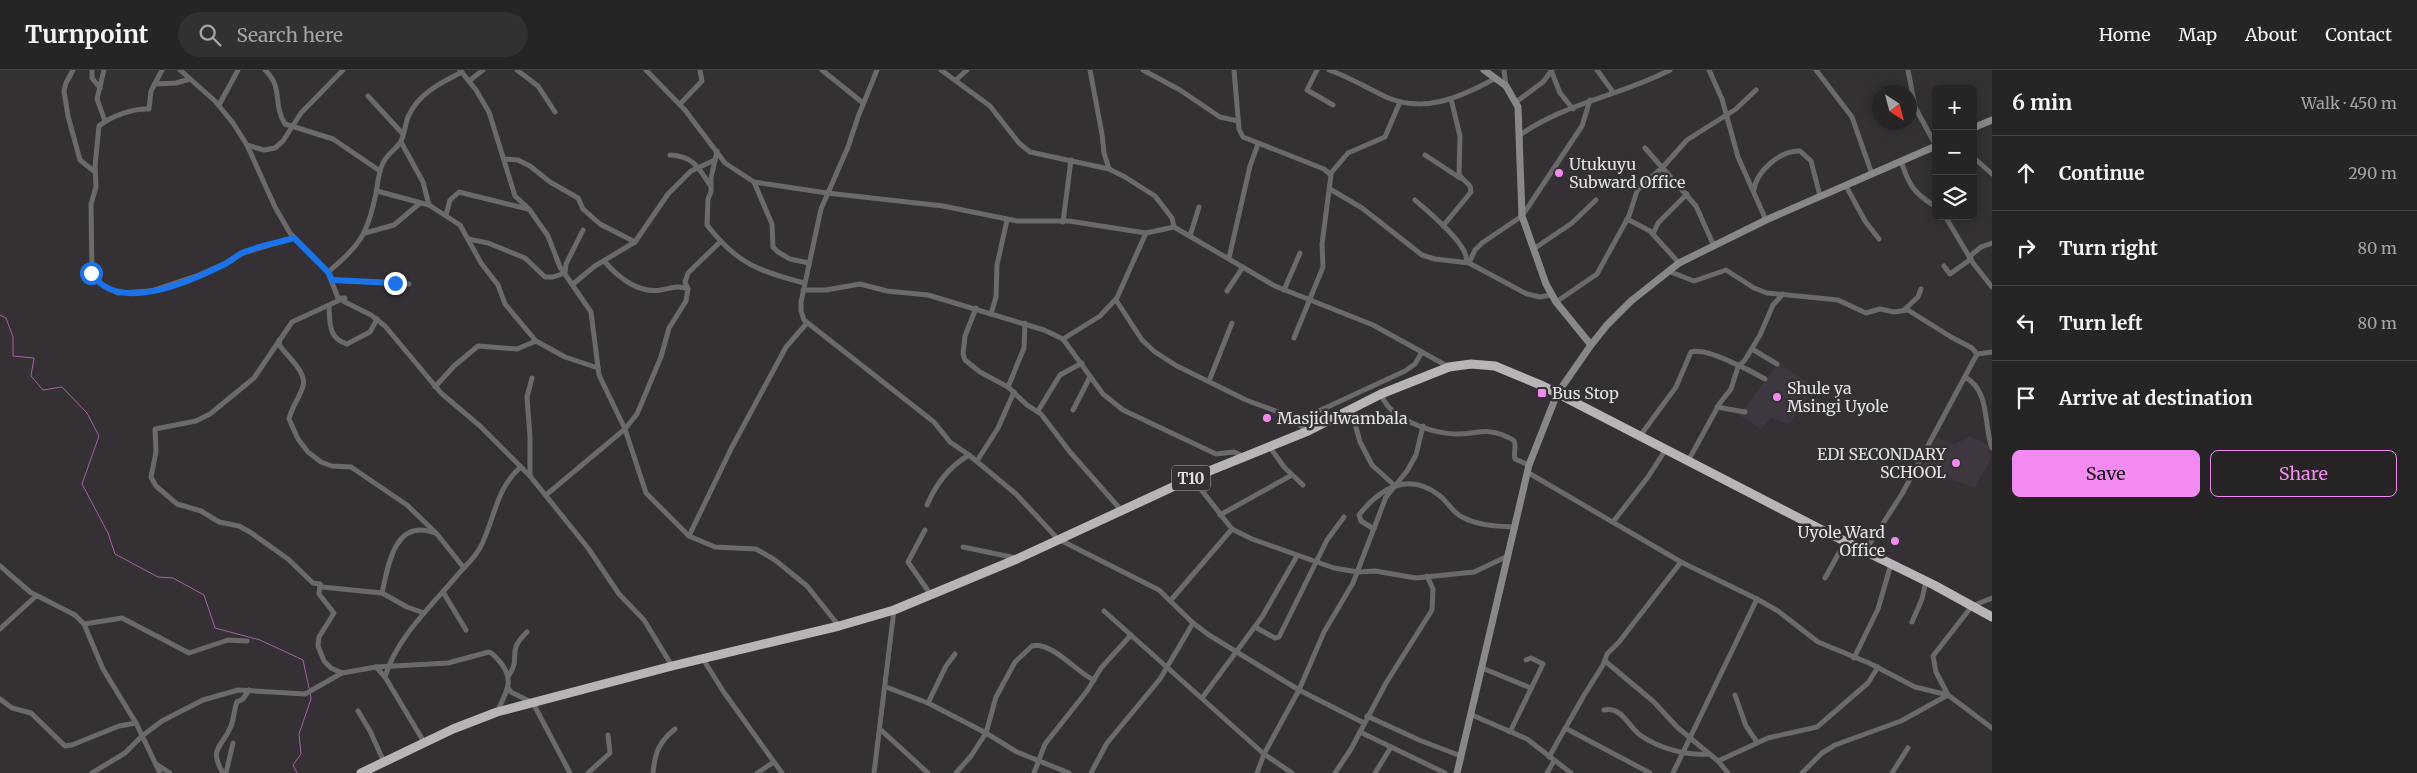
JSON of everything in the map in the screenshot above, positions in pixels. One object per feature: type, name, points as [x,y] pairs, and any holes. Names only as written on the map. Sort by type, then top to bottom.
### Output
[{"type":"highway","name":"T10","points":[[361,773],[424,742],[497,712],[672,666],[839,626],[894,610],[1017,559],[1058,538],[1192,478],[1308,431],[1381,394],[1449,367],[1471,364],[1494,366],[1515,373],[1845,542],[1926,581],[1992,617]]},
{"type":"street","points":[[73,70],[64,91],[67,112],[80,160],[95,172]]},
{"type":"street","points":[[92,70],[92,78],[100,88]]},
{"type":"street","points":[[104,70],[97,99],[105,121]]},
{"type":"street","points":[[162,70],[154,84],[149,109],[130,112],[105,121],[99,128],[95,172],[96,188],[91,204],[91,273],[104,286],[118,293],[141,293],[164,287],[226,263],[243,253],[294,238]]},
{"type":"street","points":[[180,70],[219,105],[247,145],[275,207],[294,238],[328,272],[337,297],[340,300],[345,298]]},
{"type":"street","points":[[219,105],[238,70]]},
{"type":"street","points":[[264,70],[275,80],[280,112],[284,122],[291,127],[333,139],[380,171]]},
{"type":"street","points":[[247,145],[264,150],[272,150],[282,142],[307,106],[343,70]]},
{"type":"street","points":[[469,81],[483,70]]},
{"type":"street","points":[[518,70],[538,86],[555,112]]},
{"type":"street","points":[[646,70],[680,104],[730,167],[754,182],[827,193],[943,206],[1007,220],[1034,223],[1063,222],[1146,233],[1174,227],[1284,290],[1373,325],[1449,367]]},
{"type":"street","points":[[680,104],[702,80],[700,70]]},
{"type":"street","points":[[822,70],[863,103]]},
{"type":"street","points":[[877,70],[848,147],[818,217],[803,290],[801,311],[807,323],[883,380],[934,422],[950,442],[977,461],[1022,500],[1058,538],[1143,580],[1171,600],[1193,623],[1236,651],[1299,690],[1364,723]]},
{"type":"street","points":[[941,70],[990,106],[1019,143],[1030,152],[1109,168],[1155,196],[1172,218],[1174,227]]},
{"type":"street","points":[[956,80],[967,70]]},
{"type":"street","points":[[1090,70],[1104,153],[1109,168]]},
{"type":"street","points":[[1143,70],[1180,90],[1220,117],[1238,121]]},
{"type":"street","points":[[1234,70],[1238,121],[1243,137],[1331,173]]},
{"type":"street","points":[[1317,70],[1307,90],[1333,105]]},
{"type":"street","points":[[1329,70],[1400,102],[1425,104],[1452,99],[1497,77]]},
{"type":"street","points":[[1484,70],[1497,77],[1506,86],[1516,102],[1520,135],[1522,216],[1551,295],[1590,345]]},
{"type":"street","points":[[1504,70],[1506,86]]},
{"type":"street","points":[[1597,70],[1612,92]]},
{"type":"street","points":[[1520,135],[1590,100],[1650,80],[1670,70]]},
{"type":"street","points":[[1709,70],[1719,90],[1735,149],[1766,220]]},
{"type":"street","points":[[1816,70],[1852,117],[1872,174]]},
{"type":"street","points":[[1908,70],[1915,107],[1932,139]]},
{"type":"street","points":[[429,206],[423,182],[401,142],[402,134],[414,104],[436,84],[461,71],[489,112],[516,196],[529,209],[548,236],[565,274],[593,316],[598,368],[625,429],[645,491],[689,536],[716,547],[744,547],[762,551],[807,586],[839,626]]},
{"type":"street","points":[[1516,102],[1540,85],[1551,71],[1560,93],[1573,108]]},
{"type":"street","points":[[154,84],[176,83],[190,79]]},
{"type":"street","points":[[1556,302],[1597,274],[1627,219],[1637,191],[1662,168],[1687,140],[1739,106],[1756,90]]},
{"type":"street","points":[[368,96],[402,134]]},
{"type":"street","points":[[1452,99],[1460,130],[1458,169],[1460,178]]},
{"type":"street","points":[[1468,262],[1482,243],[1522,216],[1579,131],[1586,119],[1590,100]]},
{"type":"street","points":[[1294,338],[1323,267],[1322,244],[1331,173],[1348,154],[1386,137],[1400,102]]},
{"type":"street","points":[[1977,126],[1992,120]]},
{"type":"street","points":[[328,272],[356,247],[365,233],[377,191],[380,171],[386,157],[401,142]]},
{"type":"street","points":[[1229,258],[1250,166],[1258,144]]},
{"type":"street","points":[[1645,148],[1686,194],[1699,212],[1714,246]]},
{"type":"street","points":[[1457,773],[1528,469],[1557,394],[1590,345],[1621,311],[1679,263],[1766,220],[1932,148]]},
{"type":"street","points":[[717,151],[710,186],[707,224],[721,241],[750,266],[804,283]]},
{"type":"street","points":[[1753,192],[1756,180],[1774,160],[1785,153],[1797,151],[1804,153],[1811,161],[1820,196]]},
{"type":"street","points":[[670,155],[688,158],[697,167],[710,186]]},
{"type":"street","points":[[1425,155],[1470,186],[1471,192],[1443,226]]},
{"type":"street","points":[[504,159],[516,160],[526,164],[550,182],[576,197],[584,210],[600,224],[635,242]]},
{"type":"street","points":[[574,286],[572,283],[635,242],[668,194],[697,167],[715,160]]},
{"type":"street","points":[[1063,222],[1071,160]]},
{"type":"street","points":[[1901,161],[1908,184],[1919,196],[1932,204]]},
{"type":"street","points":[[1977,161],[1992,174]]},
{"type":"street","points":[[754,182],[772,224],[773,247],[790,259],[809,263]]},
{"type":"street","points":[[1846,186],[1865,221],[1879,239]]},
{"type":"street","points":[[1330,189],[1362,208],[1416,252],[1435,259],[1468,262],[1527,294],[1540,297],[1551,295]]},
{"type":"street","points":[[377,191],[429,206],[460,225],[481,263],[498,285],[505,304],[536,342],[565,357],[598,368]]},
{"type":"street","points":[[446,215],[450,200],[459,192],[529,209]]},
{"type":"street","points":[[1654,234],[1658,223],[1686,194]]},
{"type":"street","points":[[1415,200],[1443,226],[1465,251],[1468,262]]},
{"type":"street","points":[[1535,248],[1572,223],[1596,200]]},
{"type":"street","points":[[365,233],[394,225],[419,204]]},
{"type":"street","points":[[1190,236],[1199,207]]},
{"type":"street","points":[[1627,219],[1632,220],[1654,234],[1679,263]]},
{"type":"street","points":[[991,314],[996,297],[997,265],[1007,220]]},
{"type":"street","points":[[1947,220],[1970,258],[1992,287]]},
{"type":"street","points":[[565,274],[566,264],[583,230]]},
{"type":"street","points":[[1063,339],[1100,316],[1117,298],[1146,233]]},
{"type":"street","points":[[468,239],[488,243],[525,258],[545,277],[553,278],[565,274]]},
{"type":"street","points":[[546,495],[625,429],[642,405],[665,346],[669,328],[684,306],[688,289],[685,282],[688,273],[721,241]]},
{"type":"street","points":[[1944,266],[1950,274],[1981,247],[1992,244]]},
{"type":"street","points":[[1284,290],[1300,253]]},
{"type":"street","points":[[604,261],[624,281],[644,289],[660,291],[680,286],[688,289]]},
{"type":"street","points":[[1227,291],[1243,267]]},
{"type":"street","points":[[1668,271],[1694,281],[1726,270],[1754,288],[1772,294],[1838,300],[1866,313],[1880,309],[1894,312],[1905,309],[1918,296],[1921,289]]},
{"type":"street","points":[[332,280],[409,284]]},
{"type":"street","points":[[803,290],[826,290],[860,284],[887,290],[928,295],[1025,323],[1063,339],[1103,394],[1130,414],[1216,454],[1234,452],[1243,456]]},
{"type":"street","points":[[1688,460],[1718,407],[1731,389],[1740,365],[1752,349],[1774,305],[1784,294]]},
{"type":"street","points":[[345,298],[296,319],[281,336],[254,378],[218,408],[202,419],[163,426],[155,430],[156,452],[151,477],[156,486],[173,502],[201,511],[224,524],[242,527],[288,559],[314,584],[320,584],[322,587],[382,594],[407,607],[424,613]]},
{"type":"street","points":[[345,298],[343,301],[377,319],[402,344],[435,387],[480,426],[530,476],[588,548],[619,594],[644,620],[672,666]]},
{"type":"street","points":[[1117,298],[1118,304],[1145,344],[1176,366],[1246,400],[1278,410],[1308,431]]},
{"type":"street","points":[[329,306],[332,334],[336,339],[347,344],[370,332],[377,319]]},
{"type":"street","points":[[976,308],[965,336],[964,358],[977,370],[1008,387],[1027,405],[1038,411],[1070,452],[1121,510]]},
{"type":"street","points":[[1905,309],[1912,311],[1951,337],[1972,348],[1977,354]]},
{"type":"street","points":[[689,536],[732,447],[786,347],[807,323]]},
{"type":"street","points":[[1008,387],[1024,348],[1025,323]]},
{"type":"street","points":[[1209,381],[1232,323]]},
{"type":"street","points":[[281,336],[278,342],[303,379],[303,388],[294,402],[290,419],[291,426],[301,444],[321,462],[338,467],[351,467],[407,505],[437,534],[464,568]]},
{"type":"street","points":[[435,387],[450,370],[477,347],[517,349],[536,342]]},
{"type":"street","points":[[1752,349],[1777,364]]},
{"type":"street","points":[[1298,423],[1308,416],[1404,371],[1415,364],[1422,352]]},
{"type":"street","points":[[1639,436],[1676,387],[1691,352],[1704,353],[1740,365],[1765,379]]},
{"type":"street","points":[[1977,354],[1992,352]]},
{"type":"street","points":[[1865,552],[1902,494],[1977,354]]},
{"type":"street","points":[[1038,411],[1060,375],[1082,363]]},
{"type":"street","points":[[1073,410],[1090,376]]},
{"type":"street","points":[[1965,377],[1971,381],[1981,394],[1986,411],[1986,432],[1992,448]]},
{"type":"street","points":[[530,476],[527,397],[532,378]]},
{"type":"street","points":[[977,461],[1004,416],[1014,392]]},
{"type":"street","points":[[1381,394],[1391,411],[1405,420],[1455,434],[1483,430],[1502,435],[1514,441],[1515,459],[1613,522],[1681,562],[1778,611],[1818,642],[1878,667],[1915,687],[1948,695],[1992,728]]},
{"type":"street","points":[[1718,407],[1745,412]]},
{"type":"street","points":[[1351,409],[1360,442],[1370,463],[1394,485]]},
{"type":"street","points":[[1257,773],[1264,754],[1299,690],[1324,632],[1358,572],[1386,497],[1407,471],[1415,456],[1422,426]]},
{"type":"street","points":[[1269,446],[1292,475],[1303,485]]},
{"type":"street","points":[[1613,522],[1648,477],[1666,449]]},
{"type":"street","points":[[927,505],[942,479],[960,460],[969,455]]},
{"type":"street","points":[[385,677],[400,646],[424,613],[480,548],[508,480],[521,467]]},
{"type":"street","points":[[1220,515],[1292,475]]},
{"type":"street","points":[[1192,478],[1232,529],[1252,539],[1334,568],[1358,572],[1376,571],[1412,577],[1427,576],[1474,572],[1508,556]]},
{"type":"street","points":[[1374,529],[1363,523],[1358,516],[1372,501],[1394,485],[1412,484],[1432,491],[1445,500],[1461,516],[1477,523],[1515,527]]},
{"type":"street","points":[[1255,627],[1273,637],[1279,638],[1316,561],[1336,526],[1344,517]]},
{"type":"street","points":[[1171,600],[1232,529]]},
{"type":"street","points":[[925,530],[908,562],[931,595]]},
{"type":"street","points":[[382,594],[391,554],[397,543],[408,534],[430,531],[437,534]]},
{"type":"street","points":[[1825,578],[1845,542]]},
{"type":"street","points":[[963,547],[1017,559]]},
{"type":"street","points":[[1202,698],[1255,627],[1297,556]]},
{"type":"street","points":[[1547,773],[1565,728],[1608,653],[1619,642],[1681,562]]},
{"type":"street","points":[[1854,658],[1881,603],[1891,564]]},
{"type":"street","points":[[0,566],[36,596],[75,615],[84,624],[103,669],[136,723],[160,773]]},
{"type":"street","points":[[1335,773],[1360,732],[1367,716],[1432,610],[1433,588],[1427,576]]},
{"type":"street","points":[[1912,622],[1922,599],[1926,581]]},
{"type":"street","points":[[320,584],[319,594],[334,613],[319,637],[320,652],[329,666],[342,673]]},
{"type":"street","points":[[443,592],[466,630]]},
{"type":"street","points":[[0,629],[36,596]]},
{"type":"street","points":[[1948,695],[1936,672],[1933,657],[1972,606],[1992,598]]},
{"type":"street","points":[[1673,773],[1757,599]]},
{"type":"street","points":[[874,773],[894,610]]},
{"type":"street","points":[[1104,611],[1264,754],[1292,773]]},
{"type":"street","points":[[84,624],[122,618],[189,653],[228,640],[247,641]]},
{"type":"street","points":[[1091,773],[1107,744],[1157,684],[1193,623]]},
{"type":"street","points":[[497,712],[508,688],[509,675],[516,660],[513,651],[516,643],[527,632]]},
{"type":"street","points":[[1034,773],[1045,744],[1118,648],[1131,635]]},
{"type":"street","points":[[956,773],[971,756],[986,733],[996,697],[1015,662],[1034,645],[1065,658],[1082,674],[1094,680]]},
{"type":"street","points":[[92,773],[125,753],[142,736],[162,721],[198,702],[226,692],[248,690],[305,694],[342,673],[390,665],[448,663],[489,652],[509,675]]},
{"type":"street","points":[[928,703],[946,666],[955,654]]},
{"type":"street","points":[[1510,732],[1543,664],[1531,658],[1526,660]]},
{"type":"street","points":[[703,659],[723,692],[782,773]]},
{"type":"street","points":[[1605,661],[1718,761],[1728,773]]},
{"type":"street","points":[[376,667],[385,677],[424,742]]},
{"type":"street","points":[[1718,761],[1757,742],[1817,727],[1868,683],[1878,667]]},
{"type":"street","points":[[1482,668],[1531,688]]},
{"type":"street","points":[[886,687],[928,703],[986,733],[1008,748],[1069,773]]},
{"type":"street","points":[[508,688],[511,692],[533,703],[570,773]]},
{"type":"street","points":[[225,773],[216,757],[216,751],[232,724],[237,702],[243,699],[248,690]]},
{"type":"street","points":[[1735,695],[1746,726],[1757,742]]},
{"type":"street","points":[[1802,773],[1822,753],[1834,745],[1900,721],[1948,695]]},
{"type":"street","points":[[0,700],[12,708],[31,713],[65,746],[119,726],[136,723]]},
{"type":"street","points":[[1604,710],[1609,709],[1617,712],[1638,734],[1653,742],[1684,753],[1709,754]]},
{"type":"street","points":[[358,711],[371,733],[384,762]]},
{"type":"street","points":[[1472,715],[1532,742],[1571,773]]},
{"type":"street","points":[[1367,716],[1419,740],[1462,756]]},
{"type":"street","points":[[1565,728],[1650,773]]},
{"type":"street","points":[[653,773],[657,749],[665,737],[675,729]]},
{"type":"street","points":[[880,730],[928,773]]},
{"type":"street","points":[[1360,732],[1445,773]]},
{"type":"street","points":[[588,773],[610,753],[608,736]]},
{"type":"street","points":[[225,773],[233,743]]},
{"type":"street","points":[[1375,773],[1391,747]]},
{"type":"street","points":[[1892,773],[1908,748]]},
{"type":"street","points":[[757,773],[774,762]]},
{"type":"street","points":[[155,764],[170,773]]},
{"type":"shaded area","points":[[1779,363],[1815,388],[1789,424],[1771,418],[1761,429],[1739,415]]},
{"type":"shaded area","name":"EDI SECONDARY SCHOOL","points":[[1971,436],[1988,445],[1991,459],[1975,487],[1940,476],[1922,467],[1937,438],[1955,444]]},
{"type":"waterway","points":[[0,315],[6,318],[13,337],[13,356],[34,358],[31,376],[43,390],[62,387],[87,413],[99,436],[82,484],[108,533],[115,554],[158,577],[173,578],[204,595],[215,628],[260,640],[303,660],[309,688]]},
{"type":"waterway","points":[[297,773],[293,765],[301,754],[299,734],[311,699],[310,692]]},
{"type":"place","name":"Utukuyu Subward Office","points":[[1559,173]]},
{"type":"place","name":"Bus Stop","points":[[1542,393]]},
{"type":"place","name":"Shule ya Msingi Uyole","points":[[1777,397]]},
{"type":"place","name":"Masjid Iwambala","points":[[1267,418]]},
{"type":"place","name":"EDI SECONDARY SCHOOL","points":[[1956,463]]},
{"type":"place","name":"Uyole Ward Office","points":[[1895,541]]},
{"type":"route","points":[[91,273],[99,282],[112,291],[133,294],[179,282],[226,263],[243,253],[294,238],[328,272],[332,280],[359,283],[378,281],[395,283]]}]
